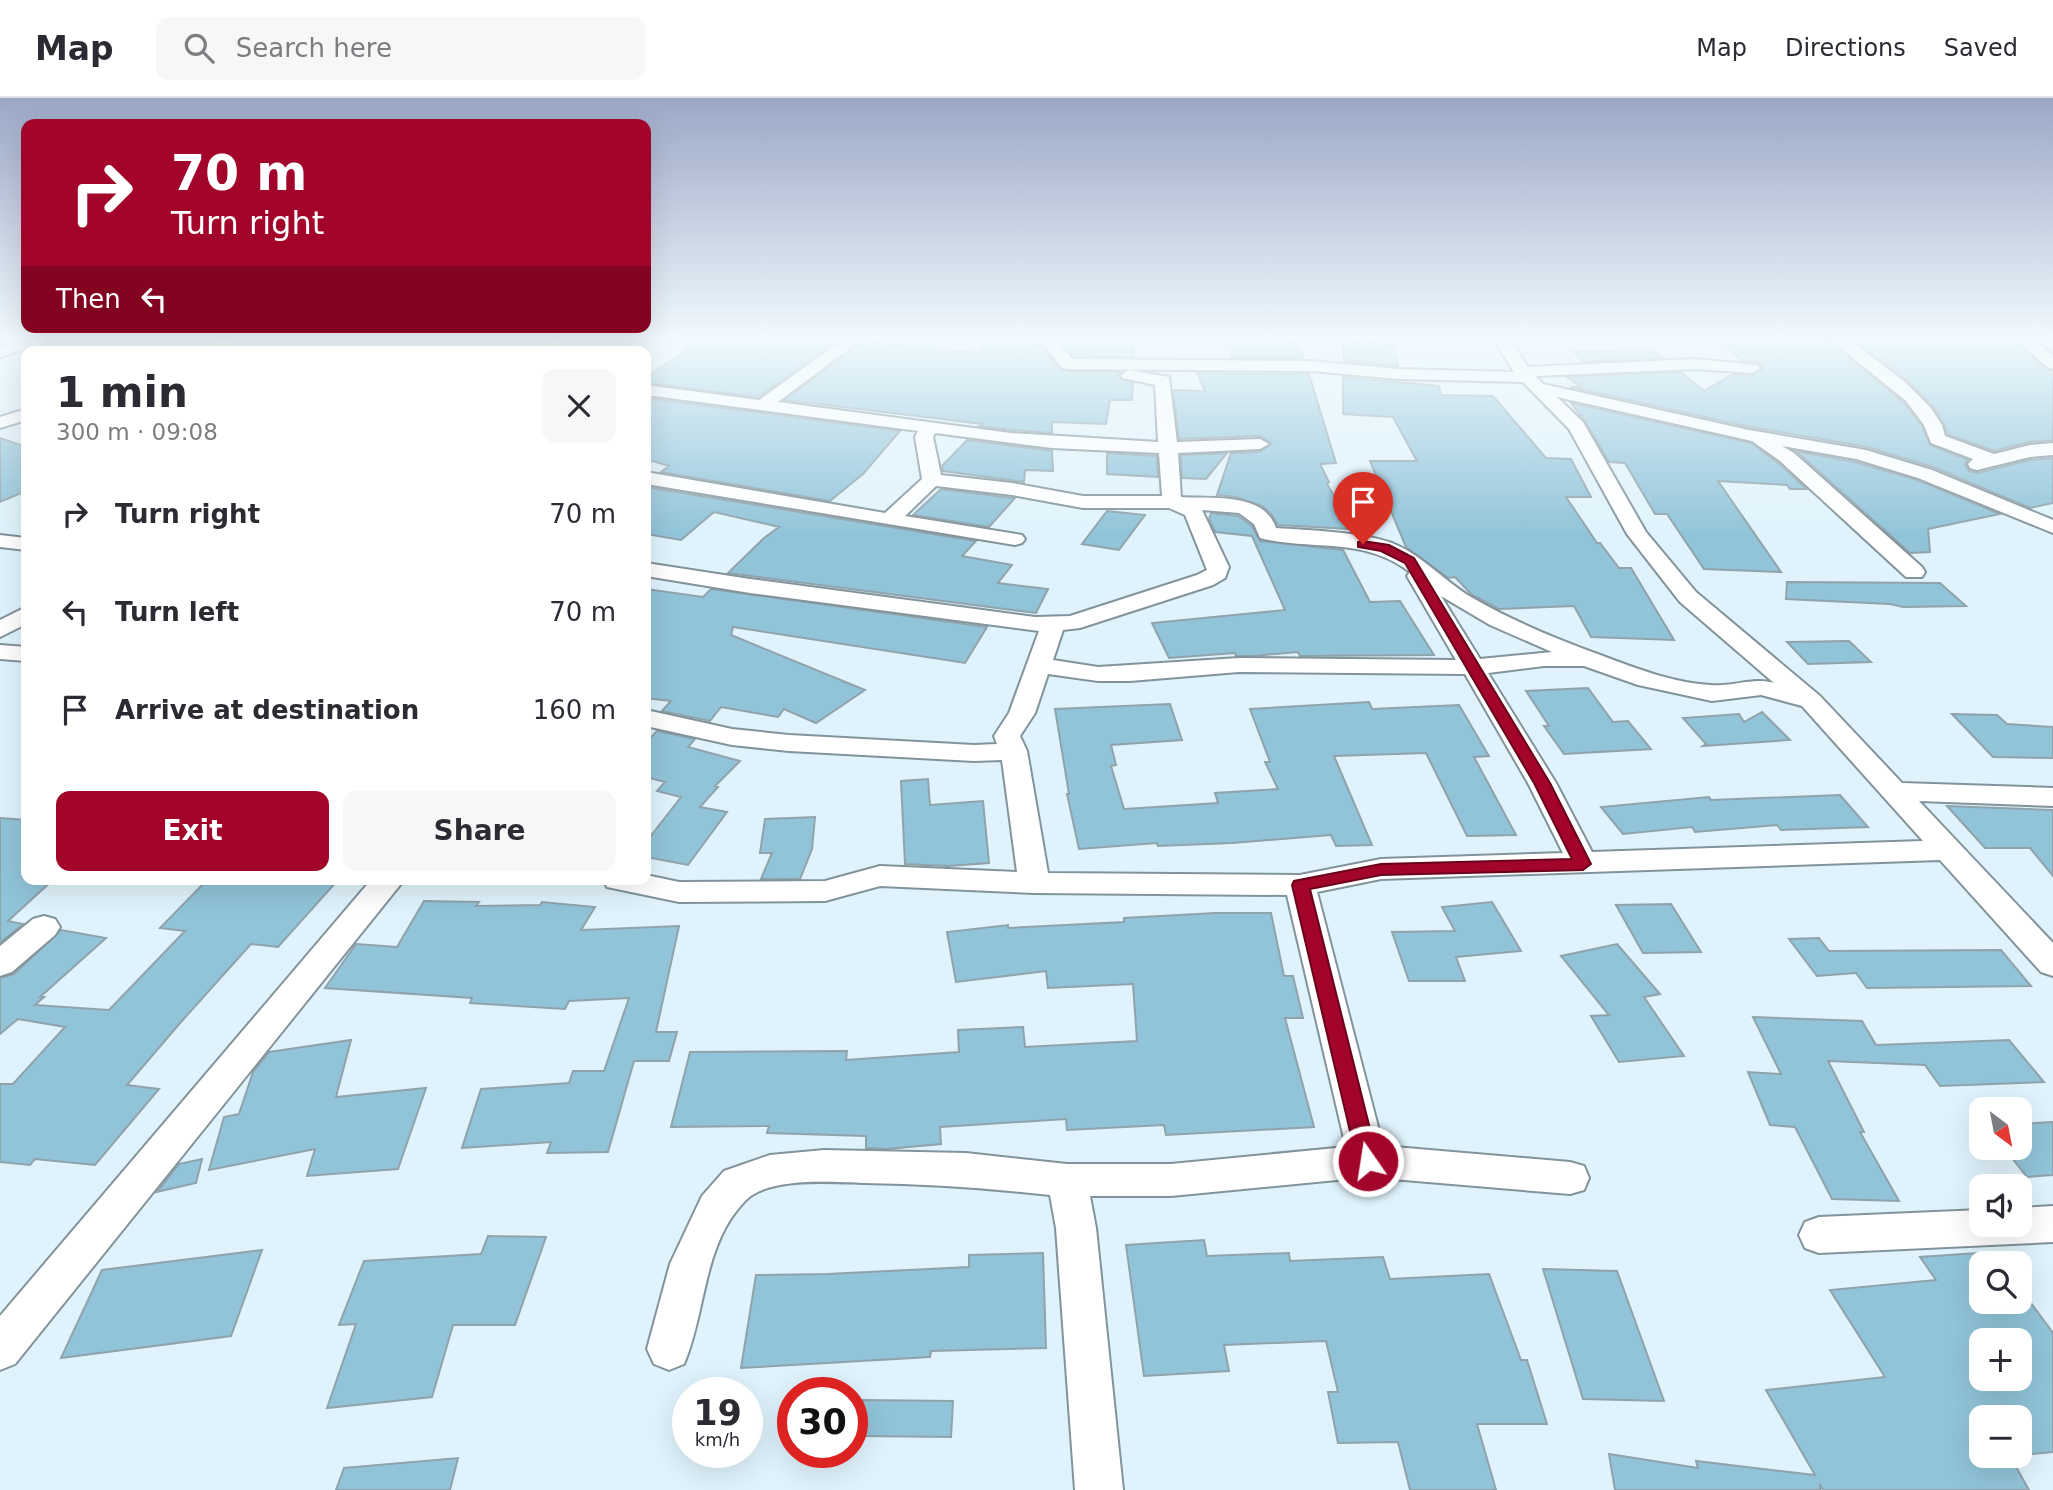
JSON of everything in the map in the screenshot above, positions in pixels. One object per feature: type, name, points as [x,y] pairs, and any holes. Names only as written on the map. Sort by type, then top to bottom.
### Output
[{"type":"street","points":[[771,405],[1037,443],[1223,447],[1260,444]]},
{"type":"street","points":[[1165,405],[1172,502]]},
{"type":"street","points":[[1556,405],[1577,426],[1637,534],[1688,597],[1811,701],[2053,964]]},
{"type":"street","points":[[1631,405],[1749,435],[1840,449],[1925,474],[2053,527]]},
{"type":"street","points":[[1918,405],[1930,418],[1937,439],[1955,449],[1994,460]]},
{"type":"street","points":[[1,423],[21,416]]},
{"type":"street","points":[[1,423],[21,429]]},
{"type":"street","points":[[929,427],[924,437],[932,480]]},
{"type":"street","points":[[1749,435],[1787,457],[1914,572]]},
{"type":"street","points":[[1925,474],[2031,450],[2053,449]]},
{"type":"street","points":[[651,479],[1014,539]]},
{"type":"street","points":[[889,520],[932,480],[1012,489],[1083,502],[1172,502],[1244,507],[1263,521],[1267,534],[1318,537],[1385,548],[1409,561],[1462,601],[1591,660],[1676,688],[1712,693],[1762,687],[1811,701]]},
{"type":"street","points":[[651,570],[1035,624],[1072,623],[1205,580],[1217,573],[1218,567],[1193,511],[1172,502]]},
{"type":"street","points":[[0,541],[21,543]]},
{"type":"street","points":[[1409,561],[1542,783],[1583,864]]},
{"type":"street","points":[[0,630],[21,617]]},
{"type":"street","points":[[1034,883],[1014,751],[1007,736],[1022,713],[1054,622]]},
{"type":"street","points":[[0,652],[21,654]]},
{"type":"street","points":[[1039,665],[1098,674],[1239,665],[1473,667],[1544,659],[1591,660]]},
{"type":"street","points":[[651,719],[732,737],[789,743],[974,753],[1014,751]]},
{"type":"street","points":[[1894,791],[2053,797]]},
{"type":"street","points":[[643,885],[679,892],[825,891],[880,876],[1034,883],[1300,885],[1381,869],[1948,850]]},
{"type":"street","points":[[0,1349],[367,902],[384,885]]},
{"type":"street","points":[[1300,885],[1368,1161]]},
{"type":"street","points":[[0,964],[44,927]]},
{"type":"street","points":[[668,1349],[691,1264],[716,1208],[738,1183],[770,1171],[824,1166],[967,1169],[1067,1180],[1171,1180],[1368,1161],[1570,1178]]},
{"type":"street","points":[[1067,1180],[1076,1228],[1100,1490]]},
{"type":"street","points":[[1819,1235],[2053,1224]]},
{"type":"building","points":[[651,405],[700,405],[900,431],[863,474],[830,501],[661,472],[669,466],[651,461]]},
{"type":"building","points":[[826,405],[1109,405],[1106,424],[1052,422],[1052,433],[979,426],[982,424]]},
{"type":"building","points":[[1175,405],[1318,405],[1336,463],[1320,464],[1329,482],[1327,484],[1342,509],[1338,509],[1347,529],[1278,525],[1262,506],[1236,497],[1217,495],[1231,453],[1260,452],[1271,443],[1260,436],[1179,439]]},
{"type":"building","points":[[1343,405],[1501,405],[1546,458],[1571,459],[1591,497],[1566,497],[1597,543],[1600,543],[1619,568],[1631,568],[1674,640],[1591,637],[1574,606],[1499,609],[1472,595],[1455,577],[1448,578],[1406,547],[1370,461],[1417,461],[1393,417],[1343,414]]},
{"type":"building","points":[[1573,405],[1751,443],[1778,463],[1807,489],[1790,489],[1787,485],[1718,481],[1781,572],[1704,569],[1667,514],[1655,514],[1625,463],[1609,462]]},
{"type":"building","points":[[1651,405],[1906,405],[1922,426],[1930,445],[1968,460],[1965,464],[1969,471],[1978,473],[2030,460],[2053,458],[2053,503],[2030,508],[1933,467],[1867,447],[1750,427]]},
{"type":"building","points":[[2053,405],[2053,440],[2029,442],[1994,451],[1947,434],[1933,406]]},
{"type":"building","points":[[0,438],[21,445],[21,493],[0,502]]},
{"type":"building","points":[[967,440],[1052,451],[1053,471],[1025,470],[1024,482],[943,471],[942,466]]},
{"type":"building","points":[[1796,451],[1855,462],[1917,480],[2000,514],[1928,529],[1930,552],[1910,553]]},
{"type":"building","points":[[1107,453],[1157,456],[1158,477],[1107,474]]},
{"type":"building","points":[[1227,453],[1206,479],[1182,478],[1181,455]]},
{"type":"building","points":[[651,488],[976,541],[962,556],[1012,565],[998,583],[1048,589],[1036,613],[728,573],[779,527],[714,512],[681,540],[651,535]]},
{"type":"building","points":[[941,489],[1015,498],[989,527],[913,515]]},
{"type":"building","points":[[1107,511],[1145,515],[1119,550],[1082,544]]},
{"type":"building","points":[[1211,513],[1238,516],[1252,526],[1260,541],[1343,550],[1370,602],[1400,601],[1434,655],[1300,656],[1298,652],[1169,658],[1152,623],[1285,610],[1252,536],[1215,532],[1209,519]]},
{"type":"building","points":[[1787,582],[1940,583],[1966,606],[1903,607],[1890,604],[1786,599]]},
{"type":"building","points":[[711,589],[987,627],[965,663],[733,627],[731,635],[865,690],[816,723],[784,709],[778,717],[721,707],[710,721],[662,711],[671,701],[651,699],[651,590],[703,597]]},
{"type":"building","points":[[1849,641],[1871,662],[1808,664],[1787,642]]},
{"type":"building","points":[[1588,688],[1613,722],[1628,721],[1651,749],[1564,754],[1544,726],[1549,726],[1526,691]]},
{"type":"building","points":[[1369,702],[1372,709],[1459,705],[1489,756],[1474,757],[1516,835],[1467,836],[1426,753],[1334,756],[1372,845],[1336,846],[1331,835],[1232,843],[1158,846],[1157,843],[1079,849],[1067,794],[1055,709],[1170,704],[1182,740],[1111,745],[1116,765],[1111,766],[1124,809],[1218,803],[1215,793],[1278,789],[1265,762],[1270,762],[1250,709]]},
{"type":"building","points":[[1762,712],[1790,740],[1703,746],[1706,744],[1683,718],[1739,714],[1744,722]]},
{"type":"building","points":[[1952,714],[1997,715],[2007,724],[2053,727],[2053,758],[1993,757]]},
{"type":"building","points":[[657,731],[695,739],[688,747],[740,761],[715,786],[718,787],[700,807],[727,812],[688,865],[651,858],[651,836],[681,797],[657,791],[665,782],[651,778],[651,737]]},
{"type":"building","points":[[928,779],[930,805],[983,801],[989,863],[948,866],[905,864],[901,781]]},
{"type":"building","points":[[1840,795],[1868,827],[1781,830],[1777,825],[1695,832],[1692,827],[1623,834],[1601,807],[1709,797],[1711,800]]},
{"type":"building","points":[[1947,806],[2053,810],[2053,876],[2030,848],[1985,848]]},
{"type":"building","points":[[815,817],[812,849],[800,879],[761,879],[772,853],[760,853],[765,819]]},
{"type":"building","points":[[0,818],[21,820],[21,885],[48,885],[8,921],[23,924],[0,943]]},
{"type":"building","points":[[202,885],[334,885],[278,947],[251,944],[127,1085],[159,1089],[95,1165],[35,1159],[30,1165],[0,1162],[0,1084],[13,1084],[65,1027],[18,1019],[0,1034],[0,978],[14,974],[61,930],[106,938],[40,997],[44,997],[35,1005],[109,1010],[185,931],[160,928]]},
{"type":"building","points":[[424,901],[479,902],[476,906],[540,905],[542,902],[595,907],[581,930],[679,926],[656,1032],[677,1032],[669,1061],[634,1061],[608,1152],[547,1153],[551,1142],[462,1148],[481,1089],[569,1083],[573,1071],[604,1071],[629,998],[569,1001],[565,1009],[470,1003],[472,998],[325,988],[356,944],[397,947]]},
{"type":"building","points":[[1492,902],[1521,951],[1456,957],[1465,981],[1409,981],[1392,932],[1455,931],[1442,907]]},
{"type":"building","points":[[1671,904],[1701,952],[1643,953],[1616,905]]},
{"type":"building","points":[[1271,913],[1284,976],[1293,976],[1303,1018],[1285,1018],[1314,1127],[1166,1135],[1164,1125],[1067,1130],[1066,1119],[940,1127],[941,1144],[887,1149],[866,1148],[866,1136],[767,1133],[769,1126],[671,1127],[690,1052],[847,1051],[846,1060],[959,1052],[958,1030],[1023,1027],[1025,1047],[1137,1041],[1133,984],[1048,988],[1046,971],[956,982],[947,932],[1008,925],[1008,928],[1124,922],[1124,918]]},
{"type":"building","points":[[1819,938],[1829,951],[2001,950],[2031,986],[1867,988],[1856,973],[1817,976],[1789,939]]},
{"type":"building","points":[[1617,944],[1660,994],[1644,997],[1684,1056],[1619,1062],[1591,1016],[1609,1015],[1561,956]]},
{"type":"building","points":[[1753,1017],[1862,1021],[1876,1045],[2009,1040],[2044,1082],[1940,1086],[1925,1065],[1828,1061],[1864,1132],[1860,1132],[1899,1201],[1832,1199],[1795,1127],[1770,1125],[1748,1072],[1781,1074]]},
{"type":"building","points":[[351,1040],[336,1097],[426,1088],[398,1169],[307,1176],[315,1149],[209,1170],[224,1117],[239,1114],[253,1072],[269,1052]]},
{"type":"building","points":[[2053,1122],[2053,1175],[2032,1177],[2032,1174],[2025,1174],[2014,1160],[2032,1160],[2032,1123]]},
{"type":"building","points":[[202,1159],[196,1183],[157,1192],[179,1164]]},
{"type":"building","points":[[488,1236],[546,1237],[515,1325],[453,1325],[432,1397],[327,1408],[356,1324],[339,1325],[364,1261],[481,1254]]},
{"type":"building","points":[[1204,1240],[1207,1256],[1289,1253],[1290,1261],[1383,1257],[1390,1279],[1489,1274],[1521,1360],[1527,1360],[1547,1424],[1477,1424],[1496,1490],[1410,1490],[1398,1442],[1338,1443],[1328,1392],[1338,1392],[1326,1341],[1224,1345],[1229,1371],[1144,1376],[1126,1245]]},
{"type":"building","points":[[262,1250],[231,1336],[61,1358],[102,1270]]},
{"type":"building","points":[[1043,1253],[1046,1348],[931,1351],[930,1357],[741,1368],[756,1275],[969,1267],[969,1255]]},
{"type":"building","points":[[1969,1254],[1969,1314],[2032,1314],[2032,1304],[2053,1333],[2053,1452],[2032,1454],[2032,1405],[1969,1405],[1969,1468],[2017,1468],[2029,1490],[1823,1490],[1820,1484],[1820,1490],[1615,1490],[1609,1454],[1698,1468],[1696,1461],[1815,1475],[1766,1390],[1885,1377],[1830,1290],[1936,1280],[1920,1257]]},
{"type":"building","points":[[1543,1269],[1617,1271],[1664,1401],[1583,1399]]},
{"type":"building","points":[[868,1400],[953,1401],[951,1437],[868,1436]]},
{"type":"building","points":[[458,1458],[450,1490],[336,1490],[344,1468]]},
{"type":"route","points":[[1363,544],[1385,548],[1409,561],[1542,783],[1583,864],[1381,869],[1300,885],[1368,1161]]}]
